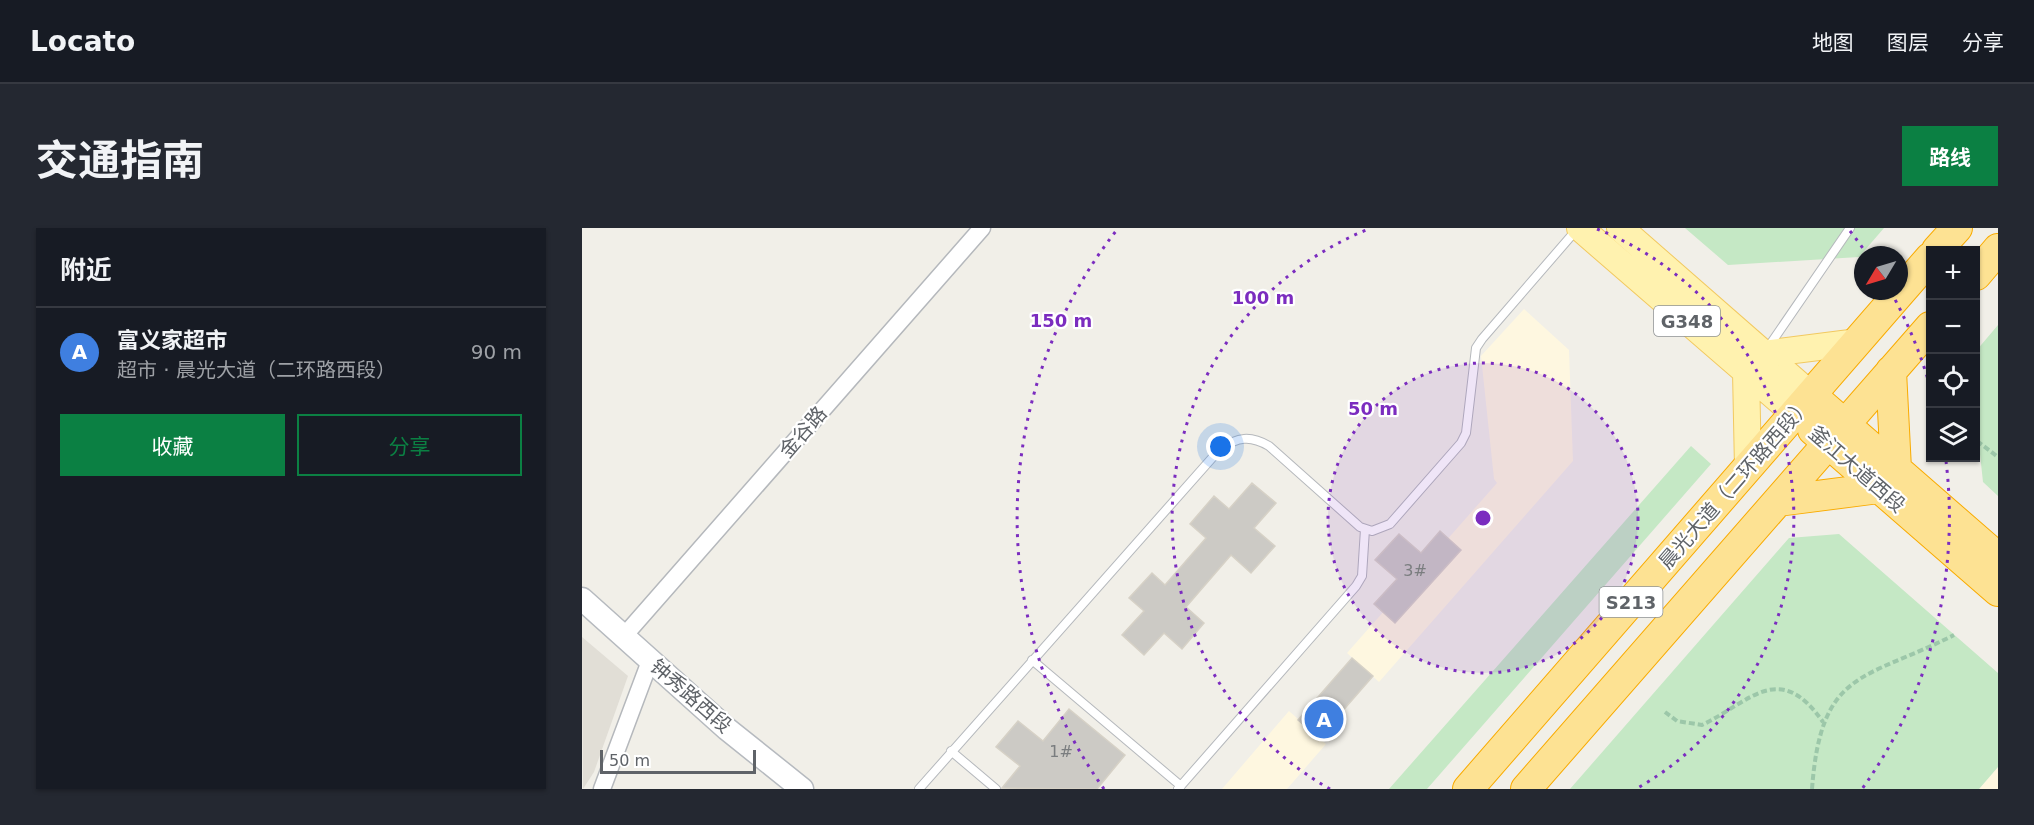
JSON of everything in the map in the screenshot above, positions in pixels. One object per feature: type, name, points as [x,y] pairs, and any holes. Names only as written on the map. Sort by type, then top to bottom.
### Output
[{"type":"highway","points":[[1941,246],[1957,228]]},
{"type":"highway","points":[[1980,270],[1998,249]]},
{"type":"highway","name":"晨光大道（二环路西段）","points":[[1468,789],[1926,263]]},
{"type":"highway","name":"S213","points":[[1526,789],[1926,332]]},
{"type":"highway","points":[[1778,501],[1888,479],[1892,371]]},
{"type":"highway","name":"釜江大道西段","points":[[1803,405],[1888,479],[1998,591]]},
{"type":"highway","name":"釜江大道西段","points":[[1888,479],[1998,558]]},
{"type":"main road","name":"釜江大道西段","points":[[1579,228],[1746,372],[1803,405]]},
{"type":"main road","name":"釜江大道西段","points":[[1620,228],[1764,354],[1803,405]]},
{"type":"main road","points":[[1764,354],[1858,342]]},
{"type":"main road","points":[[1746,372],[1748,468]]},
{"type":"street","name":"金谷路","points":[[624,636],[982,228]]},
{"type":"street","name":"钟秀路西段","points":[[582,599],[727,729],[802,789]]},
{"type":"street","points":[[602,789],[650,661]]},
{"type":"lane","points":[[918,789],[1220,449],[1233,440],[1245,437],[1257,439],[1269,446],[1365,529],[1372,531],[1390,524],[1461,443],[1466,433],[1476,348],[1579,228]]},
{"type":"lane","points":[[1764,354],[1850,228]]},
{"type":"lane","points":[[1032,660],[1179,788],[1356,586],[1362,576],[1365,529]]},
{"type":"lane","points":[[951,751],[996,789]]},
{"type":"path","points":[[1980,443],[1998,457]]},
{"type":"path","points":[[1812,789],[1822,722],[1837,699],[1857,679],[1882,665],[1920,652],[1954,635]]},
{"type":"path","points":[[1665,712],[1677,721],[1702,725],[1753,694],[1770,688],[1785,690],[1800,697],[1813,708],[1822,722]]},
{"type":"shaded area","points":[[1524,309],[1569,350],[1573,461],[1379,682],[1347,653],[1497,483],[1494,479],[1481,356]]},
{"type":"shaded area","points":[[582,637],[628,676],[594,772],[583,789]]},
{"type":"shaded area","points":[[1289,711],[1326,744],[1287,789],[1222,789]]},
{"type":"shaded area","points":[[1998,767],[1998,789],[1979,789]]},
{"type":"green space","points":[[1685,228],[1884,228],[1868,246],[1854,246],[1854,257],[1728,265]]},
{"type":"green space","points":[[1998,325],[1998,496],[1983,482],[1980,454],[1980,346]]},
{"type":"green space","points":[[1691,446],[1711,464],[1427,789],[1389,789]]},
{"type":"green space","points":[[1839,534],[1998,673],[1998,767],[1979,789],[1570,789],[1789,538]]},
{"type":"building","points":[[1252,483],[1276,503],[1254,528],[1275,546],[1251,573],[1231,555],[1186,607],[1204,623],[1182,649],[1164,633],[1144,655],[1122,635],[1144,611],[1129,598],[1152,573],[1165,585],[1206,538],[1190,524],[1214,496],[1229,509]]},
{"type":"building","points":[[1440,531],[1461,550],[1395,623],[1374,604],[1397,579],[1375,560],[1399,534],[1421,553]]},
{"type":"building","points":[[1352,658],[1373,676],[1319,738],[1298,720]]},
{"type":"building","points":[[1069,709],[1125,755],[1097,789],[1002,788],[1020,766],[996,747],[1018,721],[1043,741]]},
{"type":"place","name":"富义家超市","points":[[1324,719]]}]
